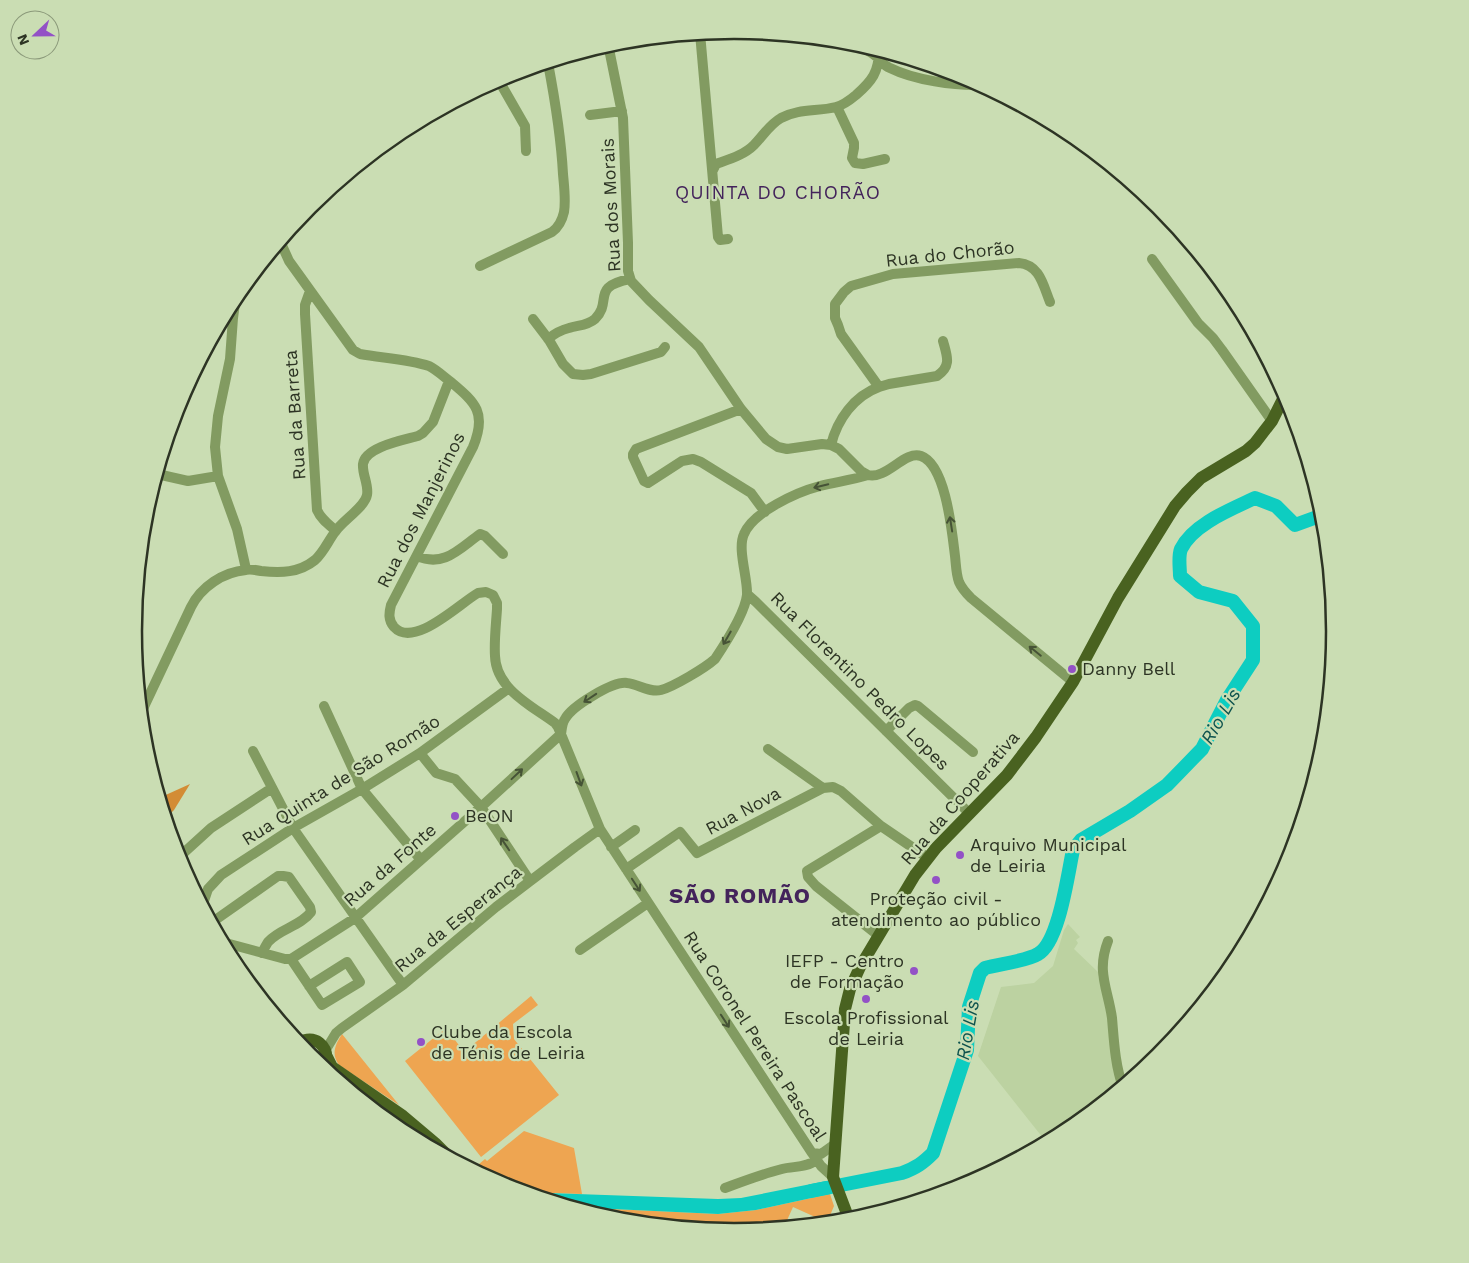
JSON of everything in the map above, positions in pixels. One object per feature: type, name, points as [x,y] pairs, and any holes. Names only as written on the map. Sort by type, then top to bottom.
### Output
[{"type":"main road","name":"Rua da Cooperativa","points":[[833,1176],[846,1009],[848,996],[860,967],[915,875],[928,858],[1007,775],[1030,745],[1073,682],[1118,598],[1175,506],[1186,492],[1202,478],[1251,447],[1272,422],[1281,403]]},
{"type":"main road","points":[[305,1040],[311,1039],[317,1041],[325,1059]]},
{"type":"main road","points":[[341,1075],[403,1116],[435,1143]]},
{"type":"main road","points":[[833,1176],[847,1214]]},
{"type":"street","points":[[701,40],[718,237],[720,240],[728,239]]},
{"type":"street","name":"Rua dos Morais","points":[[610,52],[622,111],[628,271],[630,278],[649,300],[699,347],[741,409],[766,439],[778,447],[791,449],[822,444],[831,445]]},
{"type":"street","points":[[713,170],[716,164],[750,149],[770,126],[782,118],[804,110],[837,107],[848,101],[871,81],[876,71],[879,57]]},
{"type":"street","points":[[880,57],[884,65],[890,69],[950,84],[960,84]]},
{"type":"street","points":[[480,266],[552,232],[561,221],[565,204],[562,153],[559,120],[549,68]]},
{"type":"street","points":[[502,87],[525,126],[526,151]]},
{"type":"street","points":[[837,107],[854,143],[852,158],[855,163],[863,164],[885,159]]},
{"type":"street","points":[[590,115],[622,111]]},
{"type":"street","name":"Rua dos Manjerinos","points":[[283,248],[288,261],[345,340],[356,352],[432,368],[449,380],[476,407],[479,430],[473,447],[391,605],[389,616],[392,625],[399,631],[418,631],[429,627],[478,593],[486,592],[493,595],[497,603],[496,663],[500,676],[509,688]]},
{"type":"street","points":[[1152,259],[1198,323],[1222,350],[1272,422]]},
{"type":"street","name":"Rua do Chorão","points":[[879,387],[841,334],[835,318],[835,304],[839,297],[851,286],[893,274],[1020,262],[1028,264],[1035,269],[1050,302]]},
{"type":"street","points":[[548,339],[568,328],[586,325],[593,320],[602,309],[604,293],[608,288],[616,282],[630,278]]},
{"type":"street","name":"Rua da Barreta","points":[[310,291],[305,305],[305,314],[317,510],[324,521],[335,530]]},
{"type":"street","points":[[533,319],[563,364],[573,374],[591,374],[661,352],[665,347]]},
{"type":"street","points":[[229,322],[230,359],[215,433],[215,447],[218,476],[237,529],[246,569]]},
{"type":"street","points":[[868,476],[839,449],[831,445],[836,427],[843,415],[867,392],[889,384],[937,376],[944,371],[948,361],[943,341]]},
{"type":"street","points":[[146,702],[194,599],[206,586],[232,573],[246,569],[279,573],[297,570],[320,556],[335,530],[366,499],[367,490],[363,462],[366,457],[376,449],[424,433],[433,422],[449,380]]},
{"type":"street","points":[[741,409],[636,449],[634,450],[633,457],[644,481],[648,484],[682,461],[688,459],[701,462],[751,493],[765,512]]},
{"type":"street","name":"Rua da Fonte","points":[[291,959],[355,918],[481,808],[561,734],[564,720],[571,711],[611,686],[620,683],[661,690],[708,665],[715,659],[744,607],[747,594],[742,542],[744,534],[765,512],[809,489],[868,476],[877,476],[914,455],[928,461],[936,471],[944,491],[950,519],[957,574],[962,587],[971,598],[1073,682]]},
{"type":"street","points":[[163,475],[188,481],[218,476]]},
{"type":"street","points":[[417,556],[429,560],[446,557],[480,534],[485,536],[503,554]]},
{"type":"street","name":"Rua Florentino Pedro Lopes","points":[[747,594],[970,814]]},
{"type":"street","name":"Rua Coronel Pereira Pascoal","points":[[509,688],[555,723],[588,804],[611,847],[814,1157],[833,1176]]},
{"type":"street","name":"Rua Quinta de São Romão","points":[[205,898],[208,889],[221,875],[294,828],[420,753],[509,688]]},
{"type":"street","points":[[886,730],[909,708],[915,705],[973,752]]},
{"type":"street","points":[[324,706],[362,789],[422,860]]},
{"type":"street","points":[[768,749],[823,788],[833,787],[841,791],[881,826],[928,858]]},
{"type":"street","points":[[253,751],[294,828],[402,985]]},
{"type":"street","points":[[420,753],[436,773],[454,778],[481,808],[530,881]]},
{"type":"street","points":[[185,852],[211,828],[272,788]]},
{"type":"street","name":"Rua Nova","points":[[626,869],[680,832],[697,853],[823,788]]},
{"type":"street","points":[[879,936],[816,886],[808,877],[807,872],[881,826]]},
{"type":"street","name":"Rua da Esperança","points":[[317,1041],[336,1033],[402,985],[496,907],[600,829]]},
{"type":"street","points":[[611,847],[634,830]]},
{"type":"street","points":[[216,919],[278,876],[289,877],[310,907],[311,912],[269,941],[262,953]]},
{"type":"street","points":[[580,950],[648,903]]},
{"type":"street","points":[[1108,942],[1102,970],[1122,1080]]},
{"type":"street","points":[[232,945],[291,959],[309,986],[322,1005],[360,982],[348,962],[309,986]]},
{"type":"street","name":"Rua da Esperança","points":[[325,1059],[336,1033]]},
{"type":"street","points":[[725,1188],[783,1169],[807,1165],[814,1157],[835,1144]]},
{"type":"shaded area","points":[[190,784],[170,814],[165,795]]},
{"type":"shaded area","points":[[1068,924],[1080,937],[1076,940],[1078,943],[1074,949],[1098,972],[1107,1005],[1119,1082],[1095,1102],[1043,1138],[978,1056],[1001,987],[1034,983],[1053,966],[1064,930]]},
{"type":"shaded area","points":[[531,996],[538,1005],[513,1024],[514,1039],[559,1095],[481,1157],[405,1061],[446,1028],[464,1052]]},
{"type":"shaded area","points":[[342,1034],[399,1105],[339,1065],[335,1057],[335,1050]]},
{"type":"shaded area","points":[[524,1131],[574,1148],[582,1194],[543,1193],[477,1165],[485,1159],[487,1161]]},
{"type":"shaded area","points":[[830,1194],[834,1206],[830,1216],[816,1218],[793,1207],[786,1222],[734,1224],[657,1219],[600,1208],[718,1214],[756,1210]]},
{"type":"water","points":[[826,1181],[830,1194],[756,1210],[718,1214],[600,1208],[544,1193],[718,1199],[741,1198]]},
{"type":"waterway","name":"Rio Lis","points":[[811,1191],[902,1173],[919,1165],[933,1153],[967,1050],[969,1007],[980,973],[985,968],[1033,956],[1045,947],[1052,936],[1062,906],[1073,850],[1081,840],[1130,811],[1167,785],[1202,749],[1227,700],[1253,660],[1253,626],[1233,601],[1199,592],[1180,576],[1180,552],[1187,540],[1194,532],[1214,518],[1255,498],[1276,506],[1295,525],[1316,517]]},
{"type":"place","name":"Danny Bell","points":[[1072,669]]},
{"type":"place","name":"BeON","points":[[455,816]]},
{"type":"place","name":"Arquivo Municipal de Leiria","points":[[960,855]]},
{"type":"place","name":"Proteção civil - atendimento ao público","points":[[936,880]]},
{"type":"place","name":"IEFP - Centro de Formação","points":[[914,971]]},
{"type":"place","name":"Escola Profissional de Leiria","points":[[866,999]]},
{"type":"place","name":"Clube da Escola de Ténis de Leiria","points":[[421,1042]]},
{"type":"district","name":"QUINTA DO CHORÃO","points":[[778,192]]},
{"type":"district","name":"SÃO ROMÃO","points":[[740,895]]}]
